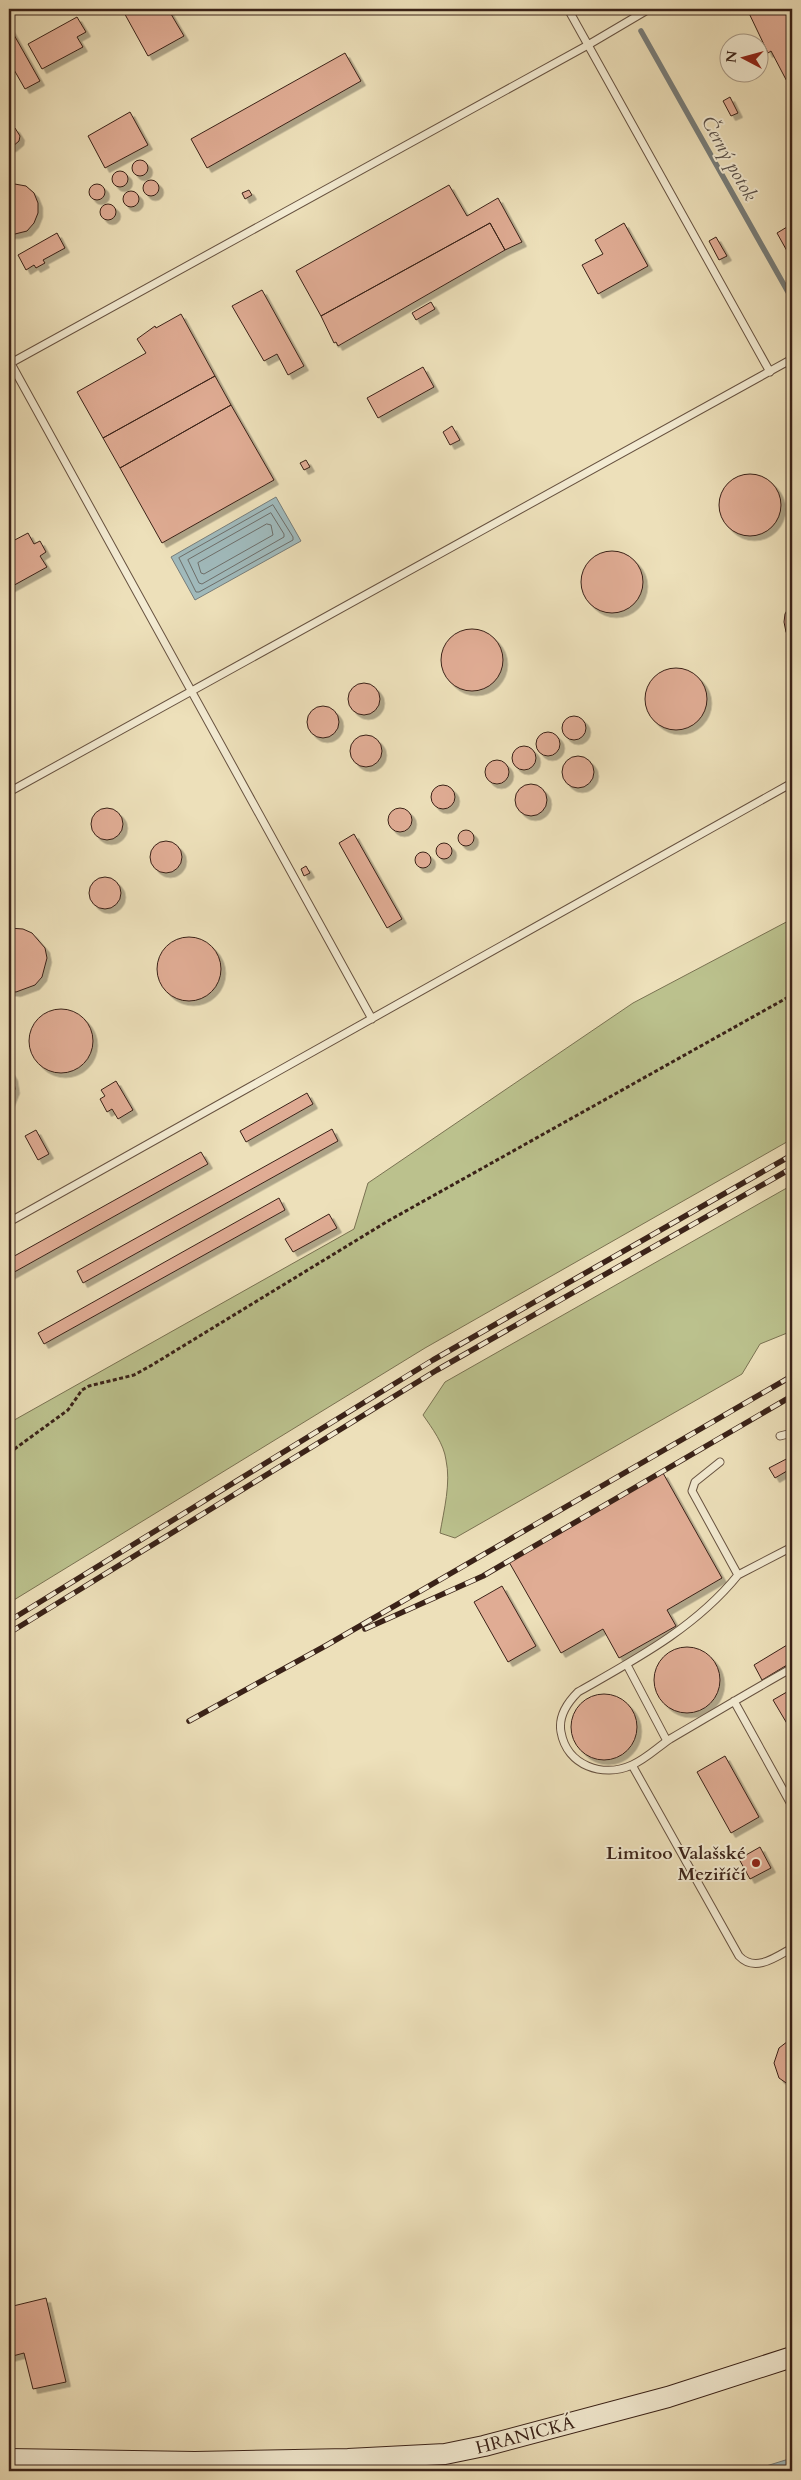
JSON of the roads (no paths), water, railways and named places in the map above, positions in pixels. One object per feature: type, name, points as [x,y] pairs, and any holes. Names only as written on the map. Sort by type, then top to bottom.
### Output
[{"type":"street","name":"HRANICKÁ","points":[[9,2458],[195,2462],[357,2459],[445,2454],[484,2446],[640,2404],[792,2356]]},
{"type":"lane","points":[[568,9],[770,372]]},
{"type":"lane","points":[[372,1019],[9,363],[588,45],[649,9]]},
{"type":"lane","points":[[9,792],[792,359]]},
{"type":"lane","points":[[9,1222],[792,783]]},
{"type":"lane","points":[[780,1436],[792,1433]]},
{"type":"lane","points":[[720,1462],[695,1482],[692,1491],[738,1575]]},
{"type":"lane","points":[[792,1547],[738,1575],[720,1597],[675,1635],[578,1692],[568,1702],[562,1716],[560,1730],[564,1743],[572,1756],[583,1765],[596,1770],[611,1770],[632,1765],[734,1701],[792,1668]]},
{"type":"lane","points":[[626,1665],[667,1742]]},
{"type":"lane","points":[[734,1701],[792,1806]]},
{"type":"lane","points":[[632,1765],[743,1961],[757,1964],[766,1962],[792,1948]]},
{"type":"water","points":[[276,497],[301,541],[195,600],[171,557]]},
{"type":"water","points":[[792,2458],[792,2471],[750,2471]]},
{"type":"waterway","name":"Černý potok","points":[[641,31],[792,299]]},
{"type":"railway","points":[[9,1621],[433,1360],[792,1155]]},
{"type":"railway","points":[[9,1633],[437,1370],[792,1168]]},
{"type":"railway","points":[[189,1721],[327,1645],[792,1376]]},
{"type":"railway","points":[[365,1629],[483,1576],[792,1396]]},
{"type":"place","name":"Limitoo Valašské Meziříčí","points":[[756,1863]]}]
